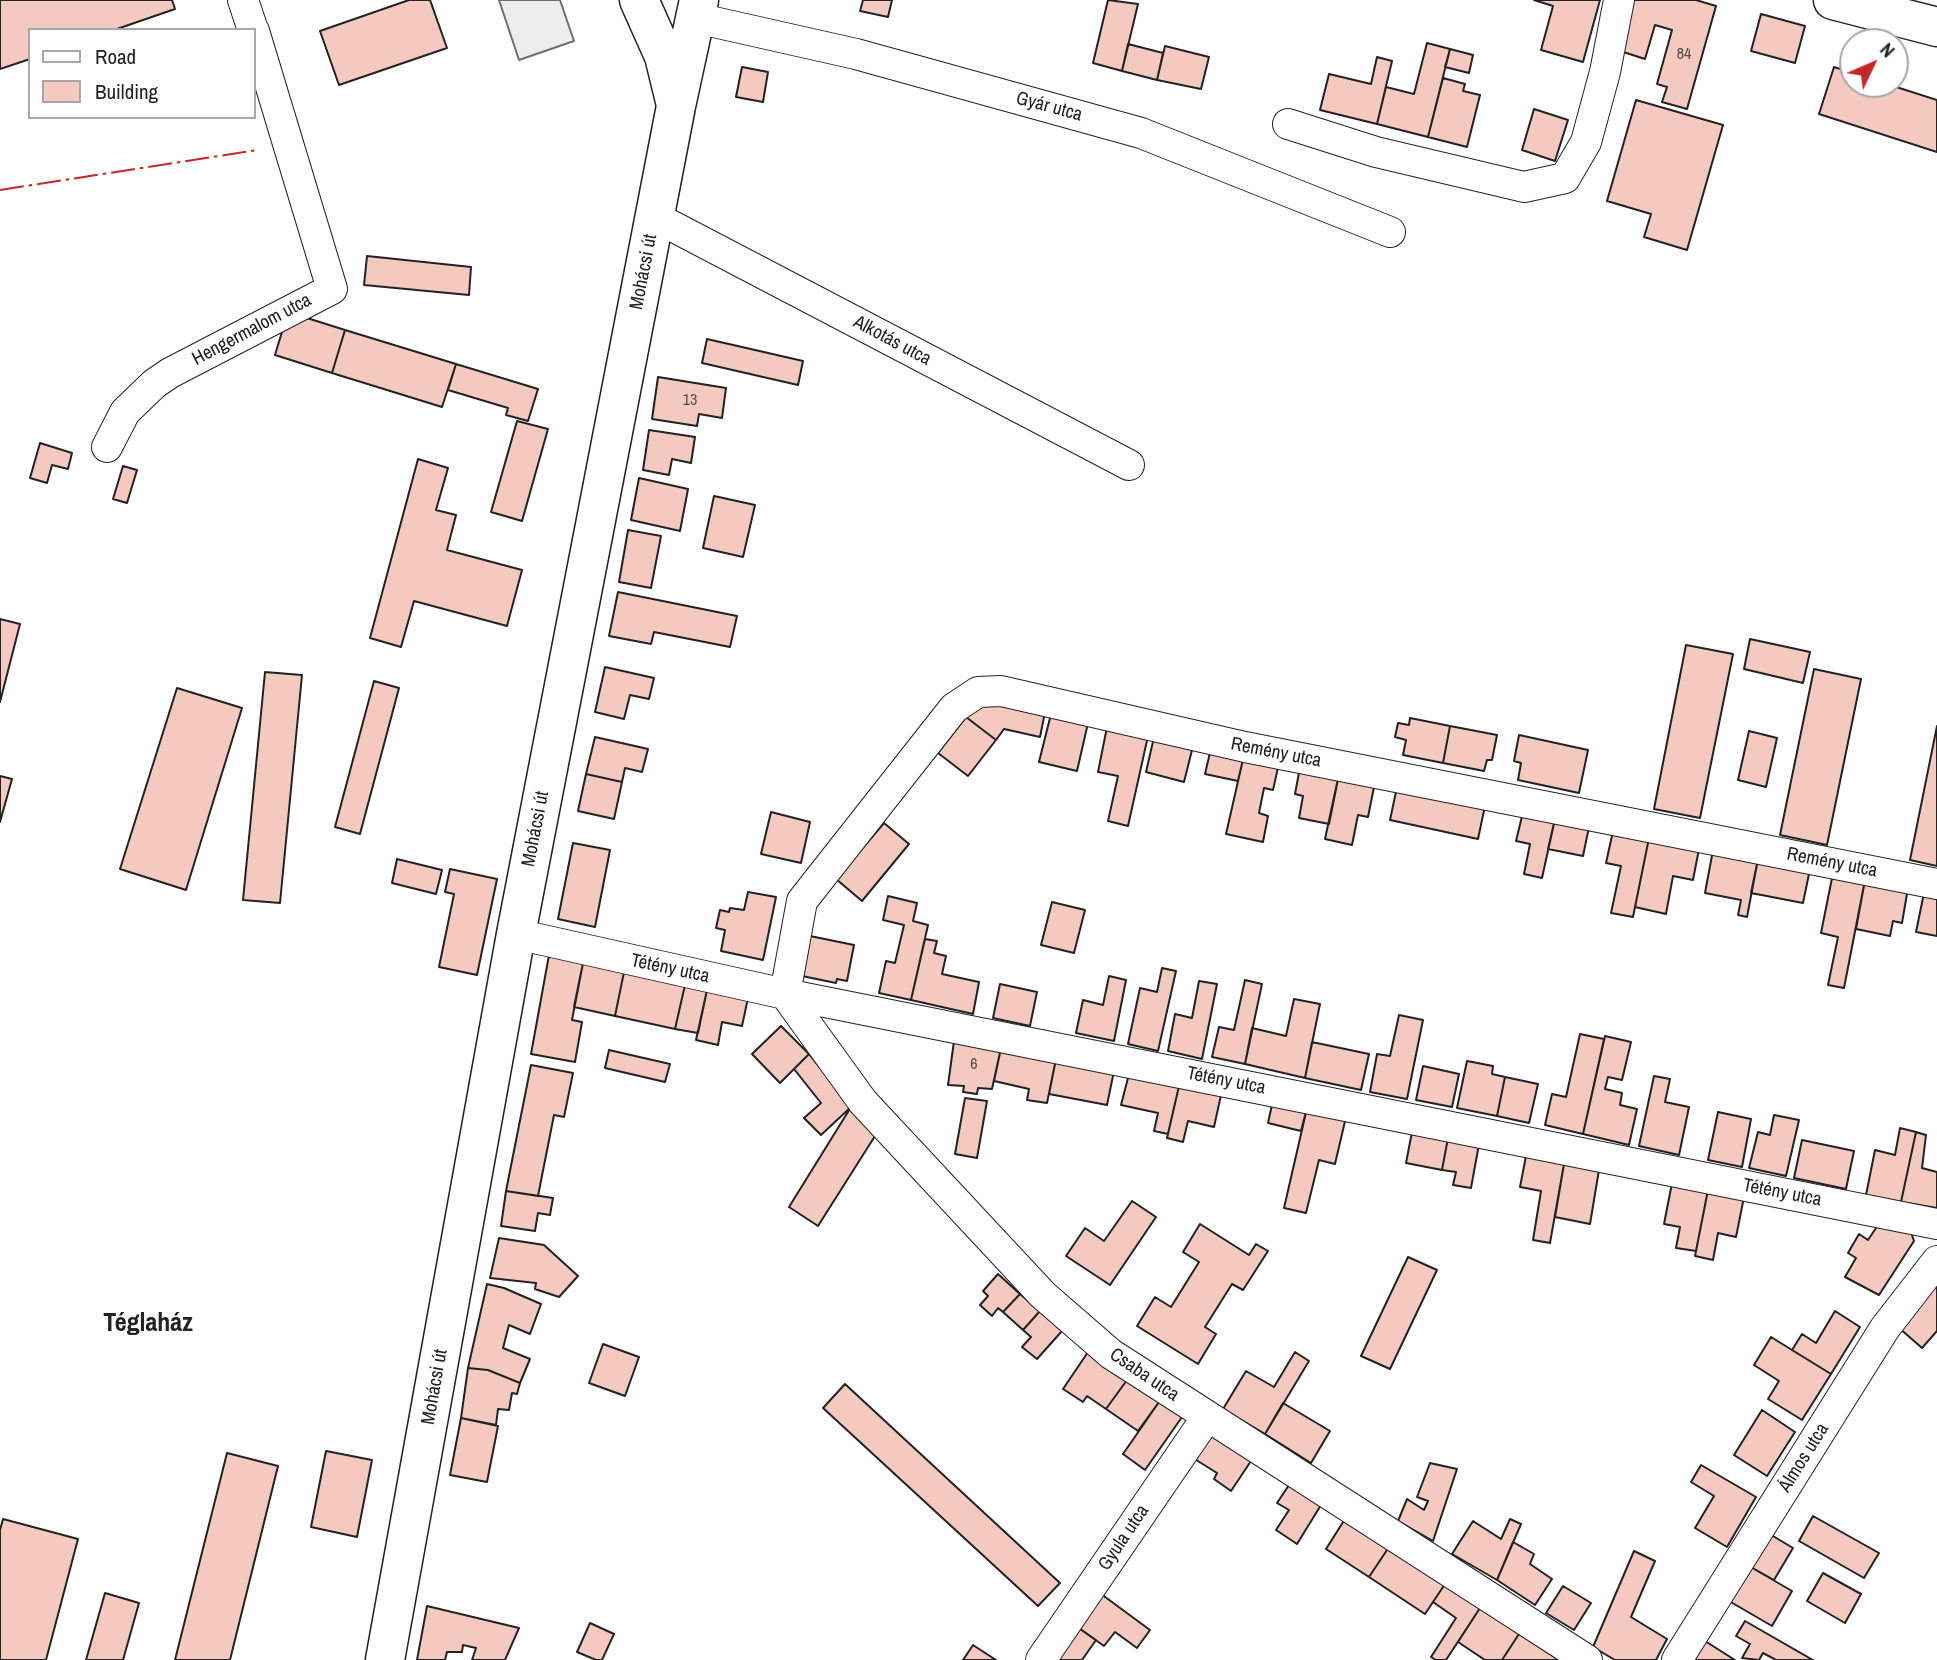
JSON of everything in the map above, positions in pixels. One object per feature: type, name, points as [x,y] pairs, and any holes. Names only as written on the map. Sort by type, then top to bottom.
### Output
[{"type":"main road","points":[[639,0],[664,56],[676,106]]},
{"type":"main road","points":[[1833,0],[1895,8],[1937,27]]},
{"type":"main road","name":"Mohácsi út","points":[[385,1660],[516,934],[697,9]]},
{"type":"street","name":"Hengermalom utca","points":[[243,0],[253,28]]},
{"type":"street","points":[[1287,124],[1376,152],[1524,187],[1564,178],[1587,142],[1605,72],[1619,0]]},
{"type":"street","name":"Gyár utca","points":[[697,9],[1141,133],[1390,232]]},
{"type":"street","name":"Hengermalom utca","points":[[107,447],[125,412],[154,384],[170,373],[332,289],[256,37]]},
{"type":"street","name":"Alkotás utca","points":[[655,217],[1129,464]]},
{"type":"street","name":"Remény utca","points":[[785,994],[802,901],[954,708],[978,692],[1001,691],[1245,747],[1937,884]]},
{"type":"street","name":"Tétény utca","points":[[516,934],[785,994],[1937,1224]]},
{"type":"street","name":"Csaba utca","points":[[785,994],[863,1102],[1043,1294],[1111,1354],[1587,1660]]},
{"type":"street","name":"Álmos utca","points":[[1677,1660],[1885,1328],[1937,1261]]},
{"type":"street","name":"Gyula utca","points":[[1041,1660],[1207,1416]]},
{"type":"shaded area","points":[[499,0],[560,0],[574,41],[519,60]]},
{"type":"building","points":[[0,0],[172,0],[175,9],[120,28],[28,28],[28,60],[0,69]]},
{"type":"building","points":[[409,0],[430,0],[447,48],[339,85],[320,31]]},
{"type":"building","points":[[863,0],[892,0],[888,17],[860,11]]},
{"type":"building","points":[[1108,0],[1138,4],[1122,71],[1093,63]]},
{"type":"building","points":[[1534,0],[1600,0],[1583,62],[1541,50],[1553,6]]},
{"type":"building","points":[[1631,0],[1696,0],[1716,6],[1687,109],[1662,102],[1667,87],[1657,84],[1672,30],[1655,25],[1645,59],[1617,50]]},
{"type":"building","points":[[1761,14],[1805,26],[1795,63],[1751,51]]},
{"type":"building","points":[[1427,43],[1450,49],[1428,137],[1377,124],[1386,87],[1414,94]]},
{"type":"building","points":[[1128,44],[1163,53],[1157,80],[1122,71]]},
{"type":"building","points":[[1165,46],[1209,57],[1201,89],[1157,80]]},
{"type":"building","points":[[1450,49],[1473,55],[1469,73],[1445,67]]},
{"type":"building","points":[[1377,57],[1392,61],[1377,124],[1320,110],[1329,74],[1371,84]]},
{"type":"building","points":[[742,67],[768,72],[763,102],[736,97]]},
{"type":"building","points":[[1834,67],[1839,69],[1839,98],[1909,98],[1909,91],[1937,100],[1937,152],[1819,114]]},
{"type":"building","points":[[1443,78],[1465,84],[1463,91],[1480,95],[1467,147],[1428,137]]},
{"type":"building","points":[[1636,100],[1723,125],[1687,250],[1644,237],[1651,214],[1607,201]]},
{"type":"building","points":[[1534,109],[1568,120],[1555,161],[1522,150]]},
{"type":"building","points":[[367,256],[471,267],[469,295],[364,285]]},
{"type":"building","points":[[288,312],[345,330],[332,373],[275,355]]},
{"type":"building","points":[[345,330],[456,364],[442,407],[332,373]]},
{"type":"building","points":[[707,339],[803,361],[798,385],[702,363]]},
{"type":"building","points":[[456,364],[538,389],[528,421],[506,415],[508,408],[448,390]]},
{"type":"building","points":[[658,377],[726,388],[722,418],[699,414],[697,426],[652,419]]},
{"type":"building","points":[[517,421],[548,429],[522,521],[491,512]]},
{"type":"building","points":[[649,430],[695,437],[691,463],[672,459],[669,475],[643,470]]},
{"type":"building","points":[[40,443],[72,453],[68,469],[52,465],[47,483],[30,478]]},
{"type":"building","points":[[418,459],[448,468],[436,510],[456,515],[447,550],[522,570],[507,626],[414,601],[401,647],[370,638]]},
{"type":"building","points":[[123,466],[137,470],[127,503],[113,499]]},
{"type":"building","points":[[639,478],[688,489],[680,531],[631,520]]},
{"type":"building","points":[[714,496],[755,505],[743,557],[703,548]]},
{"type":"building","points":[[628,530],[661,536],[651,588],[619,582]]},
{"type":"building","points":[[618,592],[737,616],[730,647],[654,632],[651,644],[609,636]]},
{"type":"building","points":[[0,619],[20,624],[0,702]]},
{"type":"building","points":[[1750,639],[1810,652],[1803,683],[1744,669]]},
{"type":"building","points":[[1686,645],[1733,654],[1700,818],[1654,809]]},
{"type":"building","points":[[605,667],[654,678],[649,699],[630,695],[624,719],[595,712]]},
{"type":"building","points":[[1814,669],[1861,679],[1827,845],[1780,835]]},
{"type":"building","points":[[265,672],[302,675],[280,903],[243,900]]},
{"type":"building","points":[[374,681],[399,688],[360,834],[335,827]]},
{"type":"building","points":[[177,688],[242,708],[186,890],[120,869]]},
{"type":"building","points":[[980,697],[1045,712],[1040,737],[1004,729],[996,740],[966,717]]},
{"type":"building","points":[[1051,714],[1088,723],[1077,771],[1039,762]]},
{"type":"building","points":[[966,717],[996,740],[968,776],[938,753]]},
{"type":"building","points":[[1410,718],[1450,726],[1443,763],[1403,755],[1406,740],[1395,737],[1398,723],[1409,725]]},
{"type":"building","points":[[1450,726],[1497,735],[1492,760],[1487,760],[1484,771],[1443,763]]},
{"type":"building","points":[[1937,726],[1937,866],[1910,860]]},
{"type":"building","points":[[1107,727],[1148,736],[1128,826],[1108,821],[1118,776],[1098,772]]},
{"type":"building","points":[[1749,731],[1777,738],[1766,787],[1738,780]]},
{"type":"building","points":[[1519,735],[1588,750],[1579,793],[1518,780],[1521,763],[1514,761]]},
{"type":"building","points":[[595,737],[648,749],[642,772],[625,768],[622,782],[586,774]]},
{"type":"building","points":[[1154,737],[1193,746],[1184,782],[1146,772]]},
{"type":"building","points":[[1211,748],[1244,755],[1238,781],[1205,774]]},
{"type":"building","points":[[1244,755],[1279,763],[1273,790],[1264,788],[1259,813],[1268,816],[1263,842],[1226,834]]},
{"type":"building","points":[[1300,767],[1339,774],[1329,824],[1299,818],[1303,796],[1295,794]]},
{"type":"building","points":[[586,774],[622,782],[614,819],[578,811]]},
{"type":"building","points":[[1339,774],[1375,782],[1368,817],[1358,815],[1352,845],[1325,839]]},
{"type":"building","points":[[0,776],[12,779],[0,822]]},
{"type":"building","points":[[1397,787],[1485,806],[1478,839],[1390,820]]},
{"type":"building","points":[[771,812],[810,822],[801,863],[761,854]]},
{"type":"building","points":[[1523,812],[1555,819],[1542,878],[1524,874],[1530,844],[1516,841]]},
{"type":"building","points":[[1555,819],[1589,827],[1583,856],[1548,849]]},
{"type":"building","points":[[884,823],[909,844],[862,901],[836,879]]},
{"type":"building","points":[[1613,831],[1649,838],[1633,917],[1611,913],[1621,866],[1606,863]]},
{"type":"building","points":[[1649,838],[1699,849],[1693,880],[1673,876],[1666,914],[1635,907]]},
{"type":"building","points":[[573,843],[610,850],[595,927],[558,919]]},
{"type":"building","points":[[1713,850],[1758,859],[1747,917],[1738,915],[1741,900],[1705,893]]},
{"type":"building","points":[[397,859],[442,870],[436,894],[392,883]]},
{"type":"building","points":[[1758,859],[1810,869],[1803,903],[1751,893]]},
{"type":"building","points":[[450,869],[497,879],[477,975],[439,967],[454,894],[445,892]]},
{"type":"building","points":[[1833,873],[1865,880],[1844,988],[1828,985],[1838,937],[1821,933]]},
{"type":"building","points":[[1865,880],[1908,888],[1902,923],[1893,921],[1890,936],[1856,929]]},
{"type":"building","points":[[748,892],[776,897],[763,960],[721,951],[725,930],[716,928],[720,910],[744,910]]},
{"type":"building","points":[[1924,893],[1937,895],[1937,936],[1916,932]]},
{"type":"building","points":[[888,896],[917,903],[913,921],[928,925],[911,1000],[879,993],[886,961],[895,963],[904,925],[883,920]]},
{"type":"building","points":[[1052,902],[1085,910],[1074,953],[1041,945]]},
{"type":"building","points":[[810,936],[854,945],[847,981],[837,979],[836,983],[802,976]]},
{"type":"building","points":[[925,939],[937,941],[934,953],[946,956],[942,974],[979,982],[973,1014],[911,1000]]},
{"type":"building","points":[[549,955],[583,963],[572,1020],[582,1022],[575,1062],[531,1054]]},
{"type":"building","points":[[583,963],[624,972],[615,1016],[574,1007]]},
{"type":"building","points":[[1162,968],[1176,971],[1158,1051],[1128,1044],[1140,988],[1157,992]]},
{"type":"building","points":[[624,972],[685,985],[675,1029],[615,1016]]},
{"type":"building","points":[[1109,976],[1126,980],[1114,1041],[1076,1033],[1083,1000],[1103,1005]]},
{"type":"building","points":[[1245,980],[1262,984],[1245,1064],[1212,1057],[1219,1027],[1234,1030]]},
{"type":"building","points":[[1199,981],[1217,984],[1202,1059],[1168,1051],[1175,1014],[1192,1018]]},
{"type":"building","points":[[1000,984],[1037,992],[1030,1026],[993,1018]]},
{"type":"building","points":[[685,985],[707,990],[698,1033],[675,1029]]},
{"type":"building","points":[[707,990],[748,998],[742,1026],[722,1022],[718,1045],[696,1040]]},
{"type":"building","points":[[1294,999],[1320,1004],[1305,1078],[1245,1064],[1252,1028],[1286,1036]]},
{"type":"building","points":[[1399,1015],[1423,1020],[1407,1099],[1370,1092],[1377,1054],[1390,1056]]},
{"type":"building","points":[[781,1026],[809,1054],[780,1083],[752,1054]]},
{"type":"building","points":[[1580,1034],[1604,1039],[1583,1134],[1545,1125],[1552,1094],[1566,1097]]},
{"type":"building","points":[[1605,1036],[1631,1042],[1622,1080],[1608,1077],[1605,1089],[1622,1093],[1620,1105],[1637,1109],[1629,1145],[1583,1134]]},
{"type":"building","points":[[954,1041],[1001,1048],[992,1089],[978,1088],[977,1094],[963,1092],[964,1086],[948,1085]]},
{"type":"building","points":[[1312,1042],[1369,1054],[1361,1090],[1305,1078]]},
{"type":"building","points":[[1001,1048],[1056,1059],[1047,1103],[1027,1100],[1029,1089],[994,1081]]},
{"type":"building","points":[[609,1050],[670,1064],[665,1082],[605,1068]]},
{"type":"building","points":[[809,1054],[851,1107],[821,1135],[804,1118],[821,1103],[794,1069]]},
{"type":"building","points":[[1056,1059],[1114,1071],[1107,1105],[1049,1094]]},
{"type":"building","points":[[1467,1061],[1493,1066],[1492,1074],[1505,1077],[1497,1116],[1457,1108]]},
{"type":"building","points":[[531,1065],[573,1073],[564,1117],[554,1115],[538,1196],[506,1191]]},
{"type":"building","points":[[1423,1066],[1459,1074],[1452,1107],[1416,1100]]},
{"type":"building","points":[[1129,1074],[1179,1086],[1168,1134],[1154,1131],[1158,1113],[1121,1105]]},
{"type":"building","points":[[1654,1076],[1670,1079],[1665,1102],[1689,1107],[1679,1155],[1639,1146]]},
{"type":"building","points":[[1505,1077],[1538,1084],[1529,1123],[1497,1116]]},
{"type":"building","points":[[1179,1086],[1221,1095],[1214,1127],[1188,1121],[1183,1142],[1167,1138]]},
{"type":"building","points":[[965,1098],[987,1101],[977,1158],[955,1154]]},
{"type":"building","points":[[1273,1100],[1307,1108],[1301,1131],[1268,1123]]},
{"type":"building","points":[[851,1107],[875,1136],[818,1226],[789,1207]]},
{"type":"building","points":[[1307,1108],[1346,1117],[1335,1164],[1319,1160],[1306,1213],[1284,1208]]},
{"type":"building","points":[[1718,1112],[1751,1119],[1742,1167],[1708,1160]]},
{"type":"building","points":[[1774,1115],[1799,1120],[1786,1176],[1749,1168],[1758,1132],[1770,1135]]},
{"type":"building","points":[[1900,1128],[1916,1132],[1901,1202],[1866,1195],[1875,1150],[1895,1155]]},
{"type":"building","points":[[1412,1132],[1448,1138],[1442,1170],[1406,1163]]},
{"type":"building","points":[[1916,1132],[1926,1135],[1922,1168],[1937,1172],[1937,1208],[1901,1202]]},
{"type":"building","points":[[1448,1138],[1479,1144],[1471,1188],[1453,1185],[1456,1172],[1442,1170]]},
{"type":"building","points":[[1802,1140],[1854,1151],[1846,1189],[1794,1178]]},
{"type":"building","points":[[1526,1156],[1564,1164],[1550,1243],[1533,1240],[1541,1191],[1520,1187]]},
{"type":"building","points":[[1564,1164],[1599,1170],[1590,1224],[1555,1217]]},
{"type":"building","points":[[1672,1183],[1708,1190],[1696,1251],[1676,1248],[1680,1227],[1664,1224]]},
{"type":"building","points":[[1708,1190],[1744,1197],[1736,1237],[1718,1233],[1713,1260],[1695,1256]]},
{"type":"building","points":[[506,1191],[553,1198],[550,1215],[538,1213],[535,1231],[501,1226]]},
{"type":"building","points":[[1132,1201],[1156,1217],[1110,1285],[1066,1256],[1085,1228],[1104,1241]]},
{"type":"building","points":[[1200,1224],[1249,1255],[1256,1244],[1268,1251],[1243,1290],[1232,1284],[1205,1327],[1216,1334],[1198,1364],[1137,1326],[1155,1297],[1171,1307],[1199,1262],[1183,1252]]},
{"type":"building","points":[[1878,1225],[1911,1232],[1914,1241],[1879,1295],[1845,1277],[1856,1258],[1848,1253],[1859,1234],[1868,1240]]},
{"type":"building","points":[[499,1238],[544,1245],[578,1276],[559,1297],[535,1289],[536,1283],[490,1278]]},
{"type":"building","points":[[1408,1257],[1437,1270],[1390,1369],[1361,1356]]},
{"type":"building","points":[[998,1274],[1020,1294],[1003,1312],[998,1308],[992,1316],[980,1305],[988,1296],[983,1291]]},
{"type":"building","points":[[1937,1282],[1937,1331],[1922,1348],[1898,1327]]},
{"type":"building","points":[[487,1284],[504,1288],[541,1304],[530,1334],[509,1325],[503,1348],[530,1359],[520,1383],[488,1370],[468,1368]]},
{"type":"building","points":[[1020,1294],[1040,1311],[1023,1330],[1003,1312]]},
{"type":"building","points":[[1040,1311],[1062,1331],[1037,1359],[1022,1347],[1031,1337],[1023,1330]]},
{"type":"building","points":[[1835,1311],[1860,1327],[1831,1374],[1792,1350],[1802,1334],[1816,1343]]},
{"type":"building","points":[[1771,1337],[1831,1374],[1802,1420],[1768,1399],[1779,1381],[1754,1365]]},
{"type":"building","points":[[603,1344],[639,1357],[625,1396],[589,1383]]},
{"type":"building","points":[[1088,1352],[1127,1380],[1106,1409],[1087,1396],[1083,1402],[1063,1389]]},
{"type":"building","points":[[1295,1352],[1309,1361],[1265,1434],[1223,1409],[1246,1371],[1274,1387]]},
{"type":"building","points":[[468,1368],[488,1370],[520,1383],[517,1394],[512,1393],[509,1410],[498,1409],[496,1425],[461,1418]]},
{"type":"building","points":[[1127,1380],[1159,1402],[1138,1431],[1106,1409]]},
{"type":"building","points":[[845,1384],[1060,1583],[1038,1606],[823,1408]]},
{"type":"building","points":[[1159,1402],[1182,1417],[1145,1470],[1123,1454]]},
{"type":"building","points":[[1283,1403],[1330,1431],[1311,1463],[1265,1434]]},
{"type":"building","points":[[1762,1410],[1795,1432],[1767,1476],[1734,1455]]},
{"type":"building","points":[[461,1418],[498,1426],[487,1482],[450,1475]]},
{"type":"building","points":[[1209,1434],[1251,1461],[1231,1491],[1214,1479],[1217,1473],[1193,1458]]},
{"type":"building","points":[[326,1451],[372,1460],[357,1537],[311,1527]]},
{"type":"building","points":[[227,1453],[278,1466],[230,1660],[175,1660]]},
{"type":"building","points":[[1430,1463],[1457,1469],[1433,1541],[1398,1521],[1407,1499],[1424,1510],[1428,1501],[1417,1497]]},
{"type":"building","points":[[1701,1465],[1756,1497],[1727,1547],[1695,1528],[1714,1496],[1691,1482]]},
{"type":"building","points":[[1289,1485],[1321,1505],[1297,1544],[1276,1530],[1289,1510],[1277,1503]]},
{"type":"building","points":[[1813,1516],[1879,1553],[1864,1578],[1799,1541]]},
{"type":"building","points":[[3,1519],[78,1539],[46,1660],[0,1660],[0,1530]]},
{"type":"building","points":[[1345,1519],[1389,1547],[1369,1577],[1326,1549]]},
{"type":"building","points":[[1510,1519],[1521,1524],[1497,1580],[1452,1554],[1473,1521],[1501,1539]]},
{"type":"building","points":[[1768,1533],[1793,1548],[1774,1580],[1749,1566]]},
{"type":"building","points":[[1513,1542],[1534,1554],[1530,1564],[1552,1579],[1535,1605],[1497,1580]]},
{"type":"building","points":[[1389,1547],[1445,1584],[1425,1614],[1369,1577]]},
{"type":"building","points":[[1634,1551],[1655,1561],[1631,1617],[1667,1639],[1656,1660],[1615,1660],[1593,1647]]},
{"type":"building","points":[[1749,1566],[1792,1591],[1772,1626],[1729,1601]]},
{"type":"building","points":[[1823,1573],[1861,1594],[1845,1623],[1807,1601]]},
{"type":"building","points":[[1445,1584],[1480,1608],[1446,1660],[1436,1660],[1431,1657],[1456,1618],[1433,1602]]},
{"type":"building","points":[[1563,1586],[1591,1603],[1574,1630],[1546,1613]]},
{"type":"building","points":[[1097,1591],[1150,1630],[1137,1648],[1115,1632],[1104,1646],[1073,1624]]},
{"type":"building","points":[[105,1593],[139,1603],[123,1660],[86,1660]]},
{"type":"building","points":[[427,1606],[519,1628],[505,1660],[472,1660],[476,1648],[463,1645],[462,1652],[447,1652],[445,1660],[417,1660]]},
{"type":"building","points":[[1480,1608],[1519,1634],[1502,1660],[1485,1660],[1458,1642]]},
{"type":"building","points":[[1745,1621],[1813,1660],[1776,1660],[1763,1653],[1759,1660],[1742,1658],[1750,1644],[1736,1636]]},
{"type":"building","points":[[590,1623],[614,1634],[602,1660],[577,1652]]},
{"type":"building","points":[[1073,1624],[1096,1640],[1082,1660],[1051,1660]]},
{"type":"building","points":[[1519,1634],[1559,1660],[1502,1660]]},
{"type":"building","points":[[1705,1641],[1735,1660],[1693,1660]]},
{"type":"building","points":[[973,1645],[996,1660],[963,1660]]},
{"type":"power","points":[[0,190],[257,150]]},
{"type":"district","name":"Téglaház","points":[[148,1324]]}]
